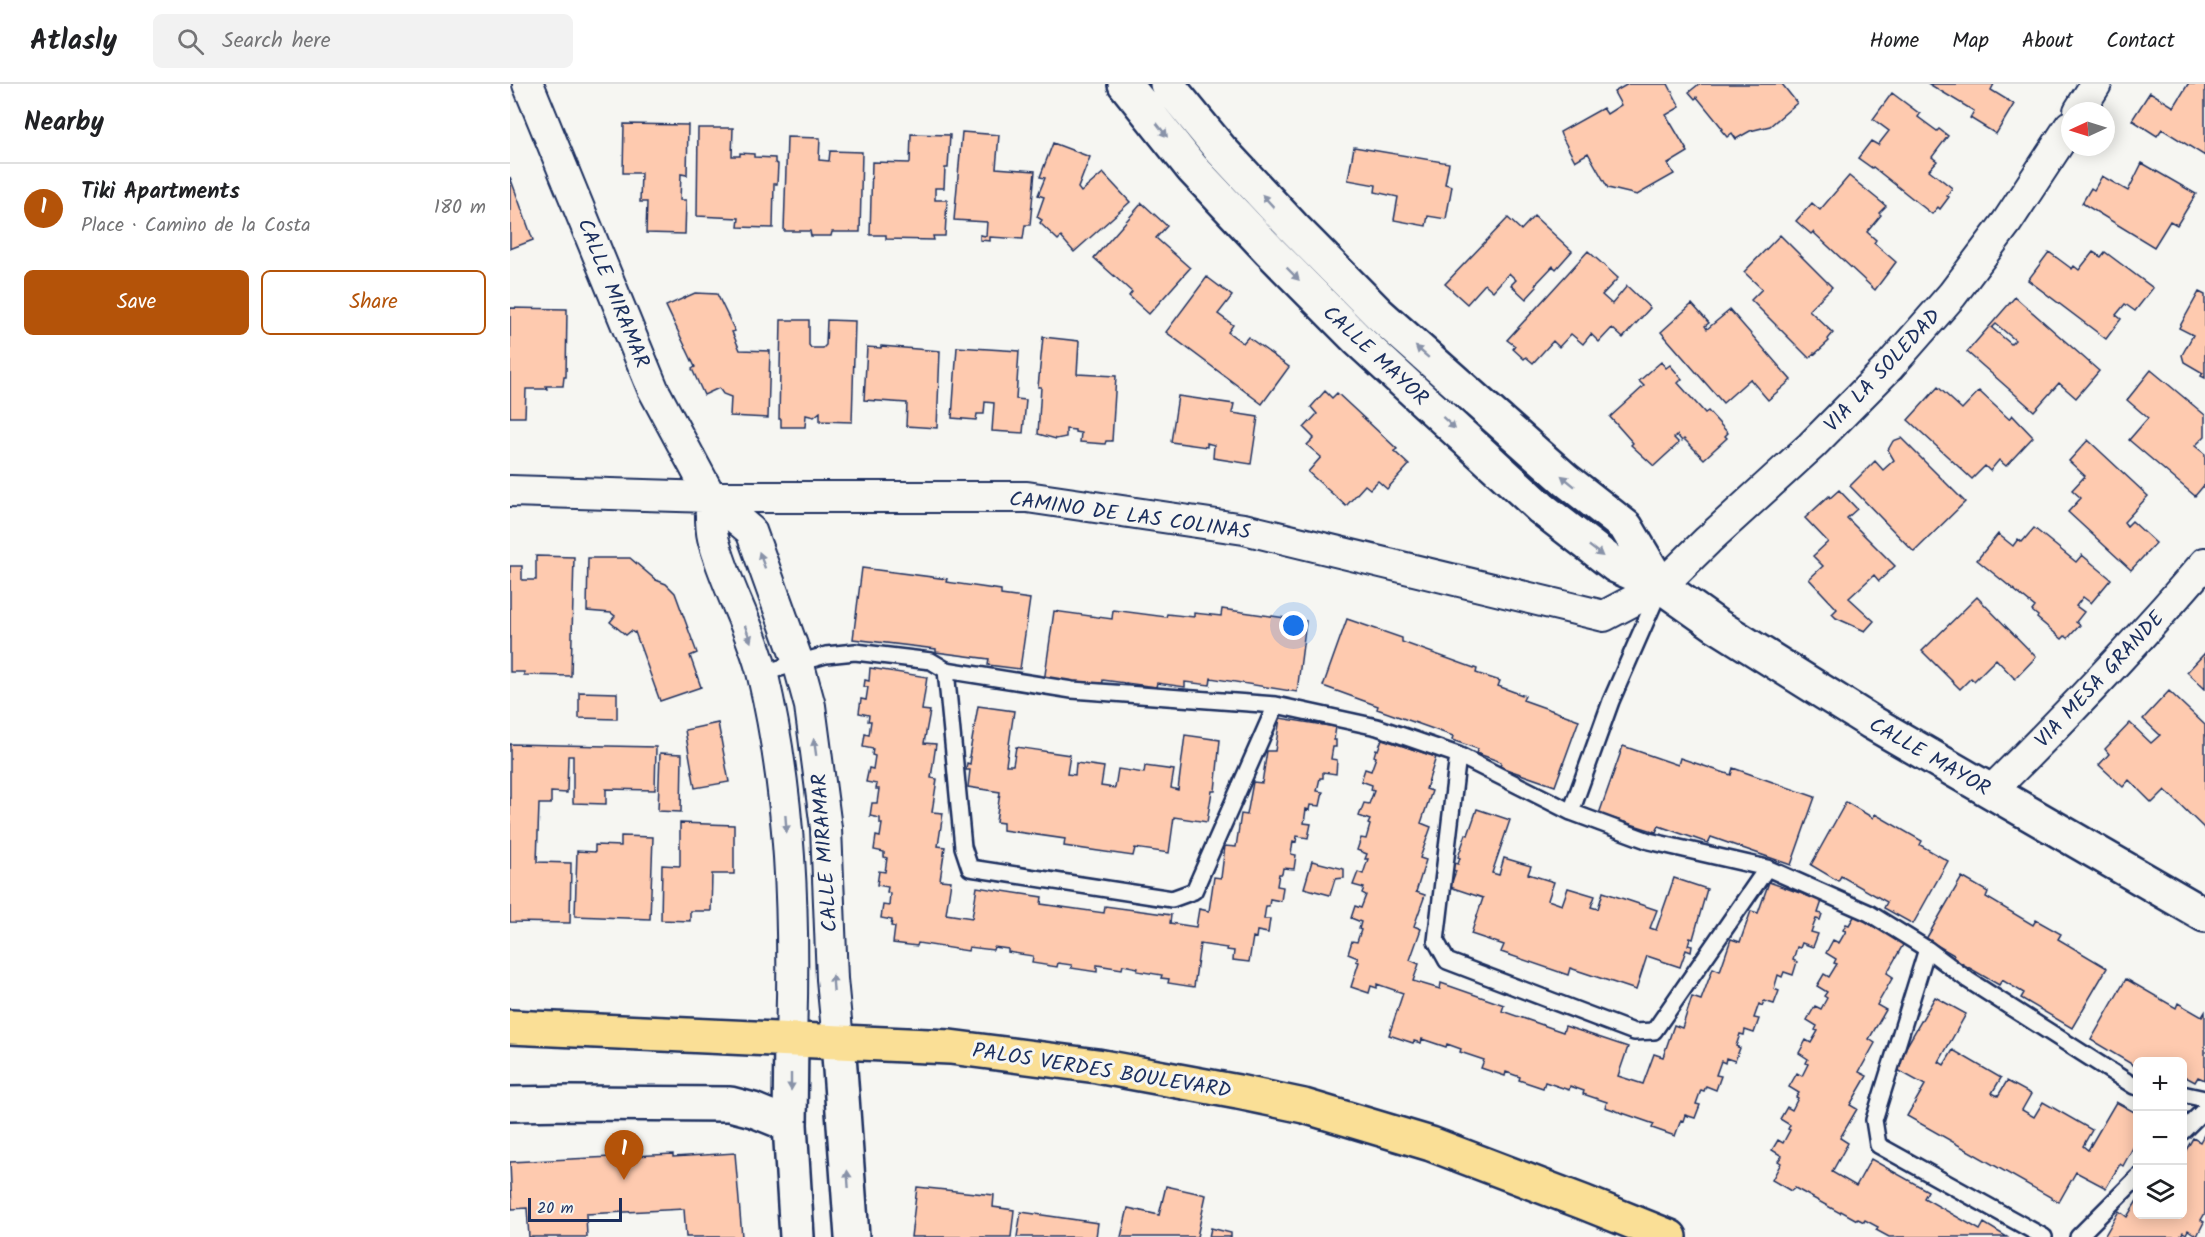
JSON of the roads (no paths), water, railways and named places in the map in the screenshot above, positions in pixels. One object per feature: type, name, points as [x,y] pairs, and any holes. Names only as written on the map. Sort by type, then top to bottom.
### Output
[{"type":"main road","name":"PALOS VERDES BOULEVARD","points":[[510,1027],[950,1047],[1097,1066],[1304,1106],[1431,1144],[1573,1197],[1670,1237]]},
{"type":"street","name":"CALLE MIRAMAR","points":[[528,84],[653,389],[711,498],[752,531],[798,662],[810,706],[826,828],[832,979],[852,1237]]},
{"type":"street","name":"CALLE MAYOR","points":[[1125,84],[1192,168],[1357,339],[1541,508],[1616,566],[1661,586],[1716,625],[1871,722],[2205,915]]},
{"type":"street","name":"CALLE MAYOR","points":[[1167,84],[1221,150],[1379,314],[1566,480],[1626,527],[1661,586]]},
{"type":"street","points":[[2085,102],[2096,84]]},
{"type":"street","name":"VIA LA SOLEDAD","points":[[1661,586],[1811,446],[1895,360],[1952,295],[2007,222],[2061,140]]},
{"type":"street","name":"CAMINO DE LAS COLINAS","points":[[510,491],[711,498],[1027,496],[1244,529],[1604,615],[1661,586]]},
{"type":"street","name":"CALLE MIRAMAR","points":[[711,498],[713,537],[762,674],[776,741],[784,807],[793,967],[790,1125],[797,1237]]},
{"type":"street","name":"VIA MESA GRANDE","points":[[1991,791],[2039,743],[2205,563]]},
{"type":"street","points":[[510,1104],[570,1102],[730,1104],[753,1110],[790,1125]]},
{"type":"lane","points":[[1571,812],[1611,701],[1661,586]]},
{"type":"lane","points":[[762,674],[826,655],[855,652],[931,661],[946,670],[1072,690],[1276,705],[1377,727],[1458,755],[1571,812],[1649,841],[1767,868],[1869,913],[1927,950],[1968,980],[2133,1085]]},
{"type":"lane","points":[[946,670],[963,847],[970,868],[1172,899],[1194,891],[1276,705]]},
{"type":"lane","points":[[1458,755],[1436,941],[1447,961],[1634,1032],[1654,1031],[1767,868]]},
{"type":"lane","points":[[1927,950],[1874,1120],[1878,1145],[2044,1237]]},
{"type":"lane","points":[[2187,1095],[2205,1099]]},
{"type":"lane","points":[[2187,1127],[2205,1109]]},
{"type":"lane","points":[[2078,1237],[2133,1182]]},
{"type":"place","name":"Tiki Apartments","points":[[624,1180]]}]
